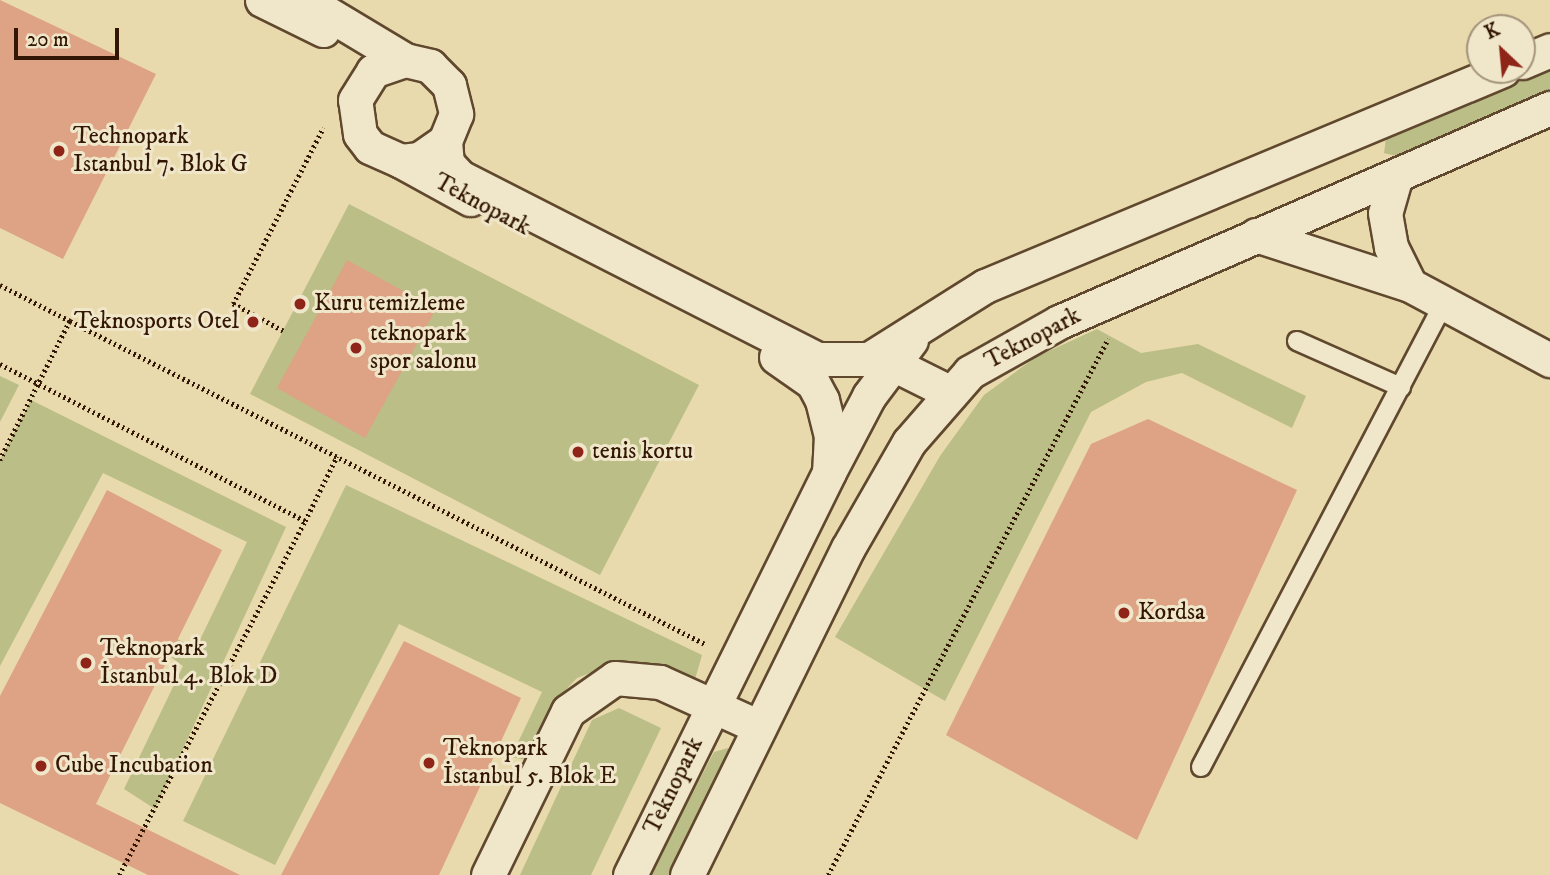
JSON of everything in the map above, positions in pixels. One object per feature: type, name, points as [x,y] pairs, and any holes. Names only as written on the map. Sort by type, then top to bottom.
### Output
[{"type":"street","points":[[262,0],[364,50],[373,71]]},
{"type":"street","points":[[305,0],[405,60],[430,66],[449,85],[456,114],[445,141],[418,159],[401,161],[370,148],[357,125],[355,100],[373,71],[405,60]]},
{"type":"street","name":"Teknopark","points":[[445,141],[447,163],[460,177],[817,359],[869,359],[915,336],[985,286],[1469,84]]},
{"type":"street","name":"Teknopark","points":[[687,875],[759,727],[886,482],[951,393],[1009,347],[1256,235],[1395,179],[1550,108]]},
{"type":"street","name":"Teknopark","points":[[401,161],[795,367],[822,400],[831,435],[829,472]]},
{"type":"street","points":[[1395,179],[1385,213],[1391,247],[1410,285]]},
{"type":"street","points":[[1256,235],[1410,285],[1550,360]]},
{"type":"street","name":"Teknopark","points":[[630,875],[829,472],[893,364],[915,336]]},
{"type":"street","points":[[893,364],[951,393]]},
{"type":"street","points":[[488,875],[568,711],[615,678],[660,682],[715,703],[759,727]]},
{"type":"lane","points":[[1201,767],[1444,303]]},
{"type":"lane","points":[[1297,341],[1401,387]]},
{"type":"path","points":[[283,331],[233,304],[326,122]]},
{"type":"path","points":[[0,285],[736,660]]},
{"type":"path","points":[[0,460],[69,321]]},
{"type":"path","points":[[828,875],[1110,337],[1122,331]]},
{"type":"path","points":[[0,364],[305,521]]},
{"type":"path","points":[[119,875],[337,456]]},
{"type":"green space","points":[[1550,63],[1550,90],[1396,156],[1384,153],[1386,138],[1504,84],[1536,84],[1536,69]]},
{"type":"green space","points":[[349,204],[699,385],[600,575],[250,394]]},
{"type":"green space","points":[[1097,329],[1141,353],[1198,344],[1306,396],[1292,428],[1182,373],[1146,382],[1091,412],[945,701],[835,637],[940,456],[984,395],[1036,357]]},
{"type":"green space","points":[[0,376],[19,385],[0,422]]},
{"type":"green space","points":[[31,400],[286,527],[155,809],[124,789],[183,666],[164,652],[173,637],[196,648],[247,542],[103,473],[0,666],[0,460]]},
{"type":"green space","points":[[346,485],[702,655],[694,683],[618,662],[577,678],[555,701],[526,760],[511,757],[542,692],[399,624],[275,865],[183,821]]},
{"type":"green space","points":[[619,708],[661,728],[591,875],[520,875],[592,720]]},
{"type":"green space","points":[[728,748],[731,755],[671,875],[650,875],[714,752]]},
{"type":"building","name":"Technopark Istanbul 7. Blok G","points":[[0,0],[156,74],[63,259],[0,228]]},
{"type":"building","name":"teknopark spor salonu","points":[[347,260],[436,309],[365,438],[277,388]]},
{"type":"building","name":"Kordsa","points":[[1148,419],[1297,490],[1137,840],[946,735],[1091,444]]},
{"type":"building","name":"Teknopark İstanbul 4. Blok D","points":[[107,490],[222,550],[96,804],[240,875],[148,875],[0,803],[0,696]]},
{"type":"building","name":"Teknopark İstanbul 5. Blok E","points":[[404,641],[521,698],[439,875],[281,875]]},
{"type":"place","name":"Technopark Istanbul 7. Blok G","points":[[59,151]]},
{"type":"place","name":"Kuru temizleme","points":[[300,304]]},
{"type":"place","name":"Teknosports Otel","points":[[253,322]]},
{"type":"place","name":"teknopark spor salonu","points":[[356,348]]},
{"type":"place","name":"tenis kortu","points":[[578,452]]},
{"type":"place","name":"Kordsa","points":[[1124,613]]},
{"type":"place","name":"Teknopark İstanbul 4. Blok D","points":[[86,663]]},
{"type":"place","name":"Teknopark İstanbul 5. Blok E","points":[[429,763]]},
{"type":"place","name":"Cube Incubation","points":[[41,766]]}]
